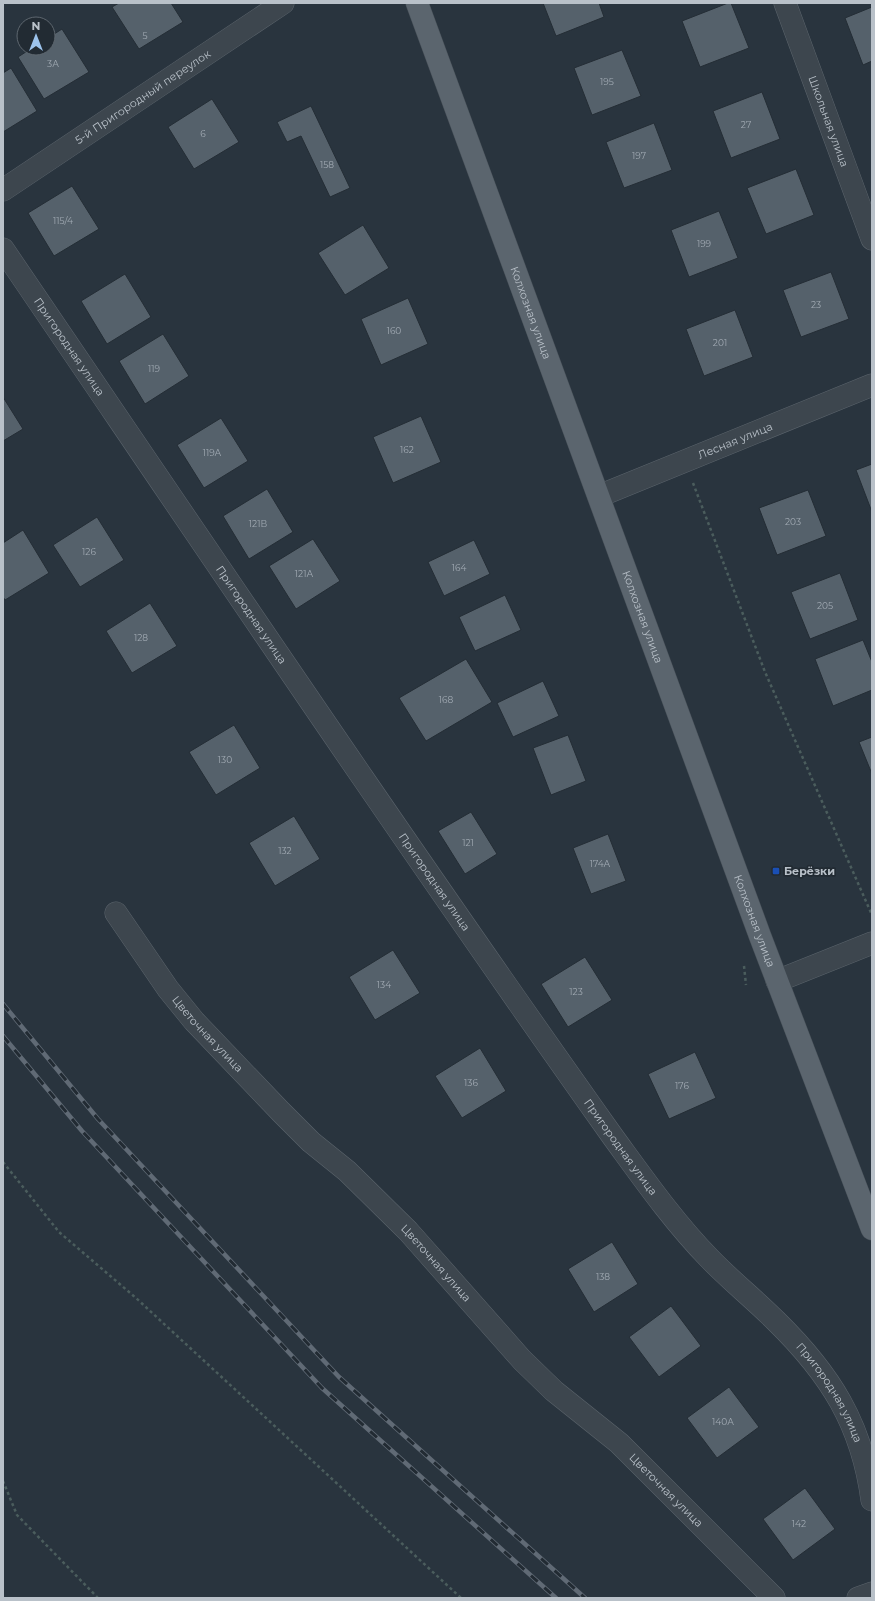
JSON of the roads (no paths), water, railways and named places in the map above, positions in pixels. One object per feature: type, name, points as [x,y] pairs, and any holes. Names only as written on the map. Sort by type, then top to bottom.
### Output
[{"type":"main road","name":"Колхозная улица","points":[[417,3],[777,981],[872,1229]]},
{"type":"street","name":"5-й Пригородный переулок","points":[[3,190],[283,3]]},
{"type":"street","name":"Школьная улица","points":[[785,3],[872,238]]},
{"type":"street","name":"Пригородная улица","points":[[3,249],[440,889],[615,1140],[705,1255],[795,1340],[830,1384],[850,1418],[862,1449],[872,1500]]},
{"type":"street","name":"Лесная улица","points":[[599,496],[872,385]]},
{"type":"street","name":"Цветочная улица","points":[[116,913],[168,989],[194,1021],[281,1112],[311,1142],[347,1171],[408,1230],[522,1360],[554,1390],[619,1443],[774,1598]]},
{"type":"street","points":[[777,981],[872,943]]},
{"type":"street","points":[[858,1598],[872,1592]]},
{"type":"railway","points":[[3,1004],[98,1119],[339,1377],[585,1598]]},
{"type":"railway","points":[[3,1036],[82,1131],[322,1388],[556,1598]]},
{"type":"place","name":"Берёзки","points":[[776,871]]}]
